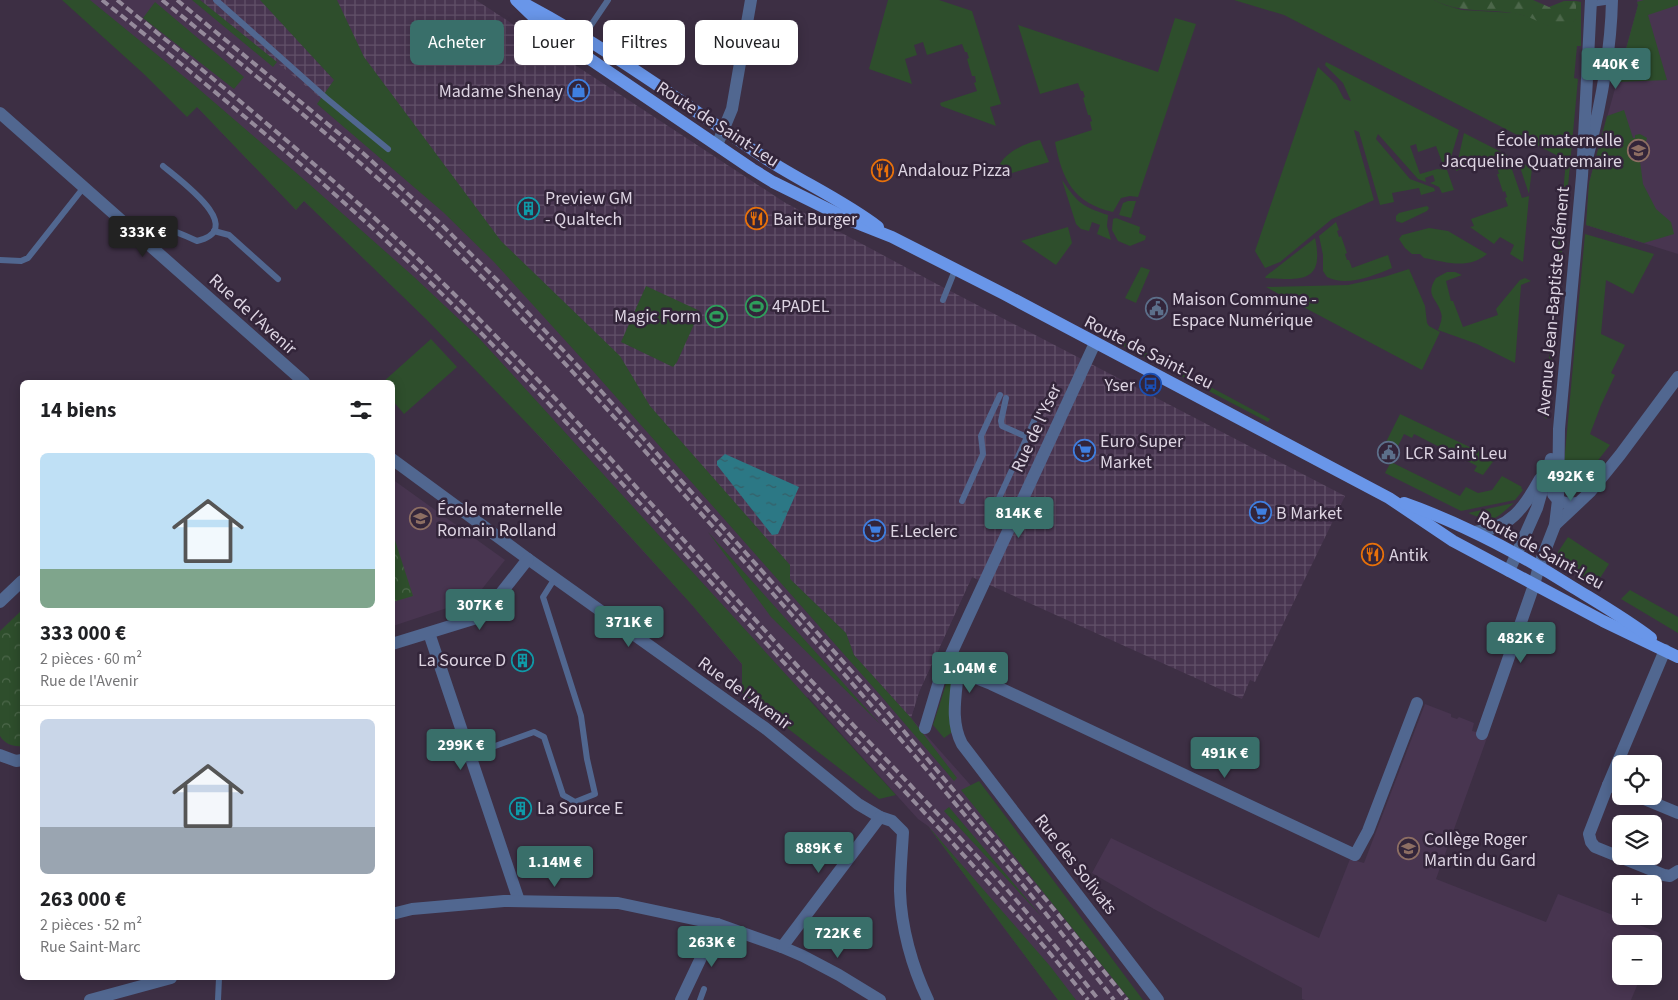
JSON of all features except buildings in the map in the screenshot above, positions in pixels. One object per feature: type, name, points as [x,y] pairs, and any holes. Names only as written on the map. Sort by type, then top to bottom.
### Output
[{"type":"main road","name":"Route de Saint-Leu","points":[[517,0],[553,20]]},
{"type":"main road","name":"Route de Saint-Leu","points":[[517,0],[547,30],[773,182],[854,222],[892,237],[1390,498],[1474,532],[1517,554],[1619,615],[1665,650]]},
{"type":"main road","name":"Route de Saint-Leu","points":[[593,44],[776,165],[861,214],[892,237]]},
{"type":"main road","name":"Route de Saint-Leu","points":[[1390,498],[1453,541],[1534,585],[1678,657]]},
{"type":"street","points":[[717,145],[732,109],[738,84],[751,0]]},
{"type":"street","name":"Avenue Jean-Baptiste Clément","points":[[1582,176],[1597,121],[1610,42],[1613,0]]},
{"type":"street","name":"Avenue Jean-Baptiste Clément","points":[[1482,734],[1539,566],[1555,525],[1558,500],[1558,429],[1582,176],[1591,2]]},
{"type":"street","name":"Rue de l'Avenir","points":[[0,113],[302,380]]},
{"type":"street","name":"Rue de l'Yser","points":[[925,728],[938,682],[1095,343]]},
{"type":"street","points":[[1555,525],[1590,492],[1620,456],[1678,377]]},
{"type":"street","name":"Avenue Jean-Baptiste Clément","points":[[1509,571],[1537,508],[1558,429]]},
{"type":"street","points":[[1551,459],[1550,484],[1552,493],[1565,504],[1578,503]]},
{"type":"street","name":"Avenue Jean-Baptiste Clément","points":[[1474,532],[1494,529],[1510,519],[1533,493],[1551,459]]},
{"type":"street","name":"Rue de l'Avenir","points":[[395,461],[528,559],[765,728],[858,804],[880,817]]},
{"type":"street","points":[[395,643],[483,616],[528,559]]},
{"type":"street","points":[[0,602],[20,583]]},
{"type":"street","points":[[429,633],[519,901]]},
{"type":"street","points":[[1665,650],[1589,834],[1593,845],[1664,875],[1670,876],[1678,872]]},
{"type":"street","points":[[947,664],[958,672],[991,684],[1355,855],[1368,831],[1417,703]]},
{"type":"street","name":"Rue des Solivats","points":[[958,672],[955,723],[959,737],[1158,1000]]},
{"type":"street","points":[[0,755],[16,761],[20,760]]},
{"type":"street","points":[[1608,785],[1612,787]]},
{"type":"street","points":[[1659,805],[1678,813]]},
{"type":"street","points":[[782,947],[880,817],[892,821],[903,832],[900,892],[904,924],[912,961],[928,1000]]},
{"type":"street","points":[[395,913],[412,909],[504,901],[618,903],[717,924],[782,947],[839,975],[880,1000]]},
{"type":"street","points":[[681,1000],[717,924]]},
{"type":"street","points":[[90,1000],[164,980]]},
{"type":"lane","points":[[216,0],[326,98],[388,149]]},
{"type":"lane","points":[[593,22],[608,0]]},
{"type":"lane","points":[[1591,2],[1613,0]]},
{"type":"lane","points":[[134,232],[154,228],[170,229],[197,242],[210,237],[214,231],[215,216],[205,203],[163,166]]},
{"type":"lane","points":[[0,260],[22,261],[28,258],[84,187]]},
{"type":"lane","points":[[214,231],[229,235],[278,279]]},
{"type":"lane","points":[[943,300],[956,270]]},
{"type":"lane","points":[[962,501],[983,454],[981,436],[1000,395]]},
{"type":"lane","points":[[1006,398],[1001,421],[1002,426],[1027,437]]},
{"type":"lane","points":[[989,520],[1038,412]]},
{"type":"lane","points":[[470,755],[534,732],[544,737],[564,795],[575,802],[595,794],[587,759],[581,716],[543,597],[555,578]]},
{"type":"lane","points":[[218,1000],[219,980]]},
{"type":"lane","points":[[700,1000],[704,989]]},
{"type":"shaded area","points":[[66,0],[200,0],[1049,409],[919,692],[911,718],[1021,842],[1140,1000],[1058,1000],[928,826],[918,819],[808,697],[787,718],[692,605],[475,366],[304,201],[296,210],[197,107],[167,95]]},
{"type":"shaded area","points":[[200,0],[476,0],[514,25],[514,65],[575,65],[784,202],[933,282],[1345,496],[1255,682],[1250,680],[1242,699],[972,577],[919,692],[911,718],[854,655],[846,633],[790,579],[790,565],[535,287],[446,200]]},
{"type":"shaded area","name":"École maternelle Jacqueline Quatremaire","points":[[1637,0],[1678,0],[1678,254],[1586,225],[1589,183],[1638,5]]},
{"type":"shaded area","name":"École maternelle Romain Rolland","points":[[395,481],[505,560],[474,599],[395,625]]},
{"type":"shaded area","name":"Collège Roger Martin du Gard","points":[[1425,704],[1451,714],[1451,717],[1457,719],[1459,717],[1474,723],[1472,731],[1488,735],[1436,879],[1546,922],[1558,894],[1612,915],[1612,925],[1639,925],[1660,933],[1659,935],[1612,935],[1612,985],[1637,985],[1631,1000],[1305,1000],[1302,999],[1302,988],[1154,909],[1092,873],[1111,838],[1319,938],[1350,859],[1364,863]]},
{"type":"green space","points":[[62,0],[90,0],[193,84],[308,183],[413,276],[478,337],[896,795],[879,799],[742,693],[742,664],[692,605],[545,442],[426,319],[304,201],[296,210],[197,107],[187,117],[145,75]]},
{"type":"green space","points":[[192,0],[200,0],[277,62],[273,67]]},
{"type":"green space","points":[[260,0],[337,0],[364,57],[501,241],[620,356],[650,406],[790,565],[790,579],[846,633],[854,655],[911,718],[957,778],[954,781],[593,371],[494,262],[443,212],[317,104],[334,80]]},
{"type":"green space","points":[[888,0],[939,0],[972,11],[1001,104],[990,107],[996,126],[941,106],[940,103],[977,91],[974,83],[976,82],[975,76],[972,76],[967,59],[969,58],[962,44],[927,55],[923,42],[914,45],[917,55],[905,59],[912,84],[869,69]]},
{"type":"green space","points":[[1234,0],[1434,0],[1462,10],[1515,13],[1531,17],[1549,26],[1566,26],[1576,19],[1576,1],[1581,2],[1581,46],[1577,46],[1574,78],[1578,79],[1559,283],[1555,281],[1566,160],[1284,15]]},
{"type":"green space","points":[[1434,0],[1533,0],[1549,7],[1564,1],[1576,1],[1576,19],[1562,28],[1554,28],[1522,15],[1500,11],[1455,8]]},
{"type":"green space","points":[[1644,0],[1678,0],[1678,5],[1648,15],[1667,80],[1617,82],[1638,5],[1637,2]]},
{"type":"green space","points":[[155,2],[244,77],[234,89],[143,18]]},
{"type":"green space","points":[[1175,18],[1196,24],[1138,197],[1121,198],[1113,212],[1099,208],[1079,196],[1072,188],[1061,167],[1055,142],[1092,130],[1090,122],[1092,121],[1090,115],[1088,115],[1083,91],[1081,91],[1078,83],[1040,94],[1018,25],[1158,72]]},
{"type":"green space","points":[[1326,62],[1459,130],[1449,164],[1442,162],[1436,146],[1418,152],[1416,144],[1410,146],[1420,174],[1437,169],[1447,170],[1454,190],[1442,193],[1439,187],[1430,183],[1435,181],[1433,175],[1425,178],[1426,182],[1418,179],[1378,134],[1376,139],[1410,179],[1434,188],[1435,191],[1421,195],[1419,188],[1392,193],[1394,202],[1380,205],[1359,132],[1354,130],[1374,200],[1332,219],[1280,262],[1265,268],[1255,251],[1318,67],[1336,84],[1344,99],[1351,101],[1343,83],[1325,65]]},
{"type":"green space","points":[[1624,110],[1633,138],[1635,138],[1635,135],[1640,134],[1647,138],[1640,161],[1643,184],[1656,209],[1671,222],[1674,234],[1644,243],[1586,225],[1589,183],[1607,116]]},
{"type":"green space","points":[[1464,133],[1507,155],[1522,198],[1529,196],[1523,262],[1510,254],[1514,245],[1500,237],[1494,244],[1470,227],[1474,226],[1471,219],[1508,206],[1505,191],[1503,192],[1497,174],[1499,174],[1497,167],[1495,168],[1492,159],[1456,171]]},
{"type":"green space","points":[[1040,140],[1049,162],[1005,175],[1001,172],[999,166],[1006,157],[1029,143]]},
{"type":"green space","points":[[1518,161],[1532,168],[1529,194]]},
{"type":"green space","points":[[1062,180],[1081,203],[1108,215],[1107,226],[1111,240],[1097,234],[1100,225],[1092,222],[1089,231],[1081,229],[1076,224]]},
{"type":"green space","points":[[1136,201],[1131,218],[1119,215],[1123,203]]},
{"type":"green space","points":[[1427,206],[1429,208],[1427,211],[1402,223],[1396,221],[1396,216],[1399,213]]},
{"type":"green space","points":[[1116,218],[1140,227],[1139,233],[1146,236],[1145,240],[1130,246],[1118,241],[1112,230],[1113,219]]},
{"type":"green space","points":[[1336,222],[1339,237],[1341,236],[1347,253],[1345,254],[1347,260],[1349,260],[1352,268],[1388,255],[1392,268],[1351,281],[1334,280],[1327,277],[1323,271],[1323,255],[1319,236]]},
{"type":"green space","points":[[1068,227],[1072,243],[1056,265],[1021,241]]},
{"type":"green space","points":[[1429,228],[1448,231],[1487,254],[1472,262],[1449,263],[1424,258],[1420,254],[1412,254],[1399,239],[1402,235]]},
{"type":"green space","points":[[1585,234],[1654,254],[1633,294],[1606,280],[1601,334],[1625,345],[1611,373],[1615,375],[1590,434],[1610,445],[1574,491],[1562,486]]},
{"type":"green space","points":[[1315,238],[1316,264],[1313,271],[1307,276],[1289,279],[1265,278],[1266,276]]},
{"type":"green space","points":[[1141,267],[1150,270],[1136,303],[1125,298]]},
{"type":"green space","points":[[1409,269],[1425,306],[1427,323],[1440,332],[1422,370],[1266,287],[1348,285]]},
{"type":"green space","points":[[1447,272],[1455,272],[1462,275],[1446,281],[1451,301],[1453,301],[1463,327],[1498,315],[1496,309],[1520,280],[1525,278],[1531,281],[1521,285],[1515,363],[1477,344],[1438,330],[1442,315],[1431,289],[1436,278]]},
{"type":"green space","points":[[646,286],[700,311],[673,367],[621,342]]},
{"type":"green space","points":[[1554,295],[1558,297],[1547,419],[1544,417]]},
{"type":"green space","points":[[431,339],[457,367],[404,414],[395,403],[395,380],[385,380]]},
{"type":"green space","points":[[1121,340],[1191,376],[1189,380],[1119,344]]},
{"type":"green space","points":[[1203,383],[1270,419],[1268,422],[1201,387]]},
{"type":"green space","points":[[1400,414],[1495,459],[1483,475],[1474,471],[1477,466],[1414,434],[1412,438],[1404,434],[1397,448],[1386,442]]},
{"type":"green space","points":[[1391,462],[1460,496],[1466,487],[1478,493],[1492,490],[1502,476],[1522,487],[1523,490],[1515,500],[1461,511],[1385,473]]},
{"type":"green space","points":[[1514,503],[1493,519],[1483,519],[1468,513]]},
{"type":"green space","points":[[708,532],[880,724],[771,617]]},
{"type":"green space","points":[[1568,537],[1609,564],[1595,586],[1559,563],[1558,552]]},
{"type":"green space","points":[[395,540],[413,596],[395,601]]},
{"type":"green space","points":[[1630,590],[1678,617],[1678,633],[1621,599]]},
{"type":"green space","points":[[20,612],[20,746],[7,743],[0,736],[0,631]]},
{"type":"green space","points":[[948,678],[957,681],[951,733],[944,738],[933,725]]},
{"type":"green space","points":[[979,781],[1143,1000],[1130,1000],[961,790]]},
{"type":"green space","points":[[949,807],[1042,917],[944,811]]},
{"type":"green space","points":[[928,826],[1050,966],[1076,1000],[1058,1000]]},
{"type":"water","points":[[725,454],[799,487],[778,534],[772,535],[717,465],[717,461]]},
{"type":"railway","points":[[102,0],[245,117],[339,198],[430,282],[474,326],[551,406],[776,654],[935,824],[1013,910],[1088,1000]]},
{"type":"railway","points":[[117,0],[246,106],[372,215],[496,336],[582,427],[792,660],[985,865],[1099,1000]]},
{"type":"railway","points":[[162,0],[302,114],[405,203],[474,269],[579,378],[868,702],[1018,879],[1114,1000]]},
{"type":"railway","points":[[177,0],[364,154],[442,225],[501,284],[593,382],[881,704],[1048,902],[1127,1000]]},
{"type":"place","name":"Madame Shenay","points":[[579,91]]},
{"type":"place","name":"École maternelle Jacqueline Quatremaire","points":[[1638,150]]},
{"type":"place","name":"Andalouz Pizza","points":[[882,170]]},
{"type":"place","name":"Preview GM - Qualtech","points":[[529,208]]},
{"type":"place","name":"Bait Burger","points":[[757,219]]},
{"type":"place","name":"4PADEL","points":[[756,306]]},
{"type":"place","name":"Maison Commune - Espace Numérique","points":[[1156,309]]},
{"type":"place","name":"Magic Form","points":[[717,316]]},
{"type":"place","name":"Yser","points":[[1151,385]]},
{"type":"place","name":"Euro Super Market","points":[[1084,451]]},
{"type":"place","name":"LCR Saint Leu","points":[[1389,453]]},
{"type":"place","name":"B Market","points":[[1260,513]]},
{"type":"place","name":"École maternelle Romain Rolland","points":[[421,519]]},
{"type":"place","name":"E.Leclerc","points":[[874,531]]},
{"type":"place","name":"Antik","points":[[1373,555]]},
{"type":"place","name":"La Source D","points":[[522,660]]},
{"type":"place","name":"La Source E","points":[[521,808]]},
{"type":"place","name":"Collège Roger Martin du Gard","points":[[1408,849]]}]
